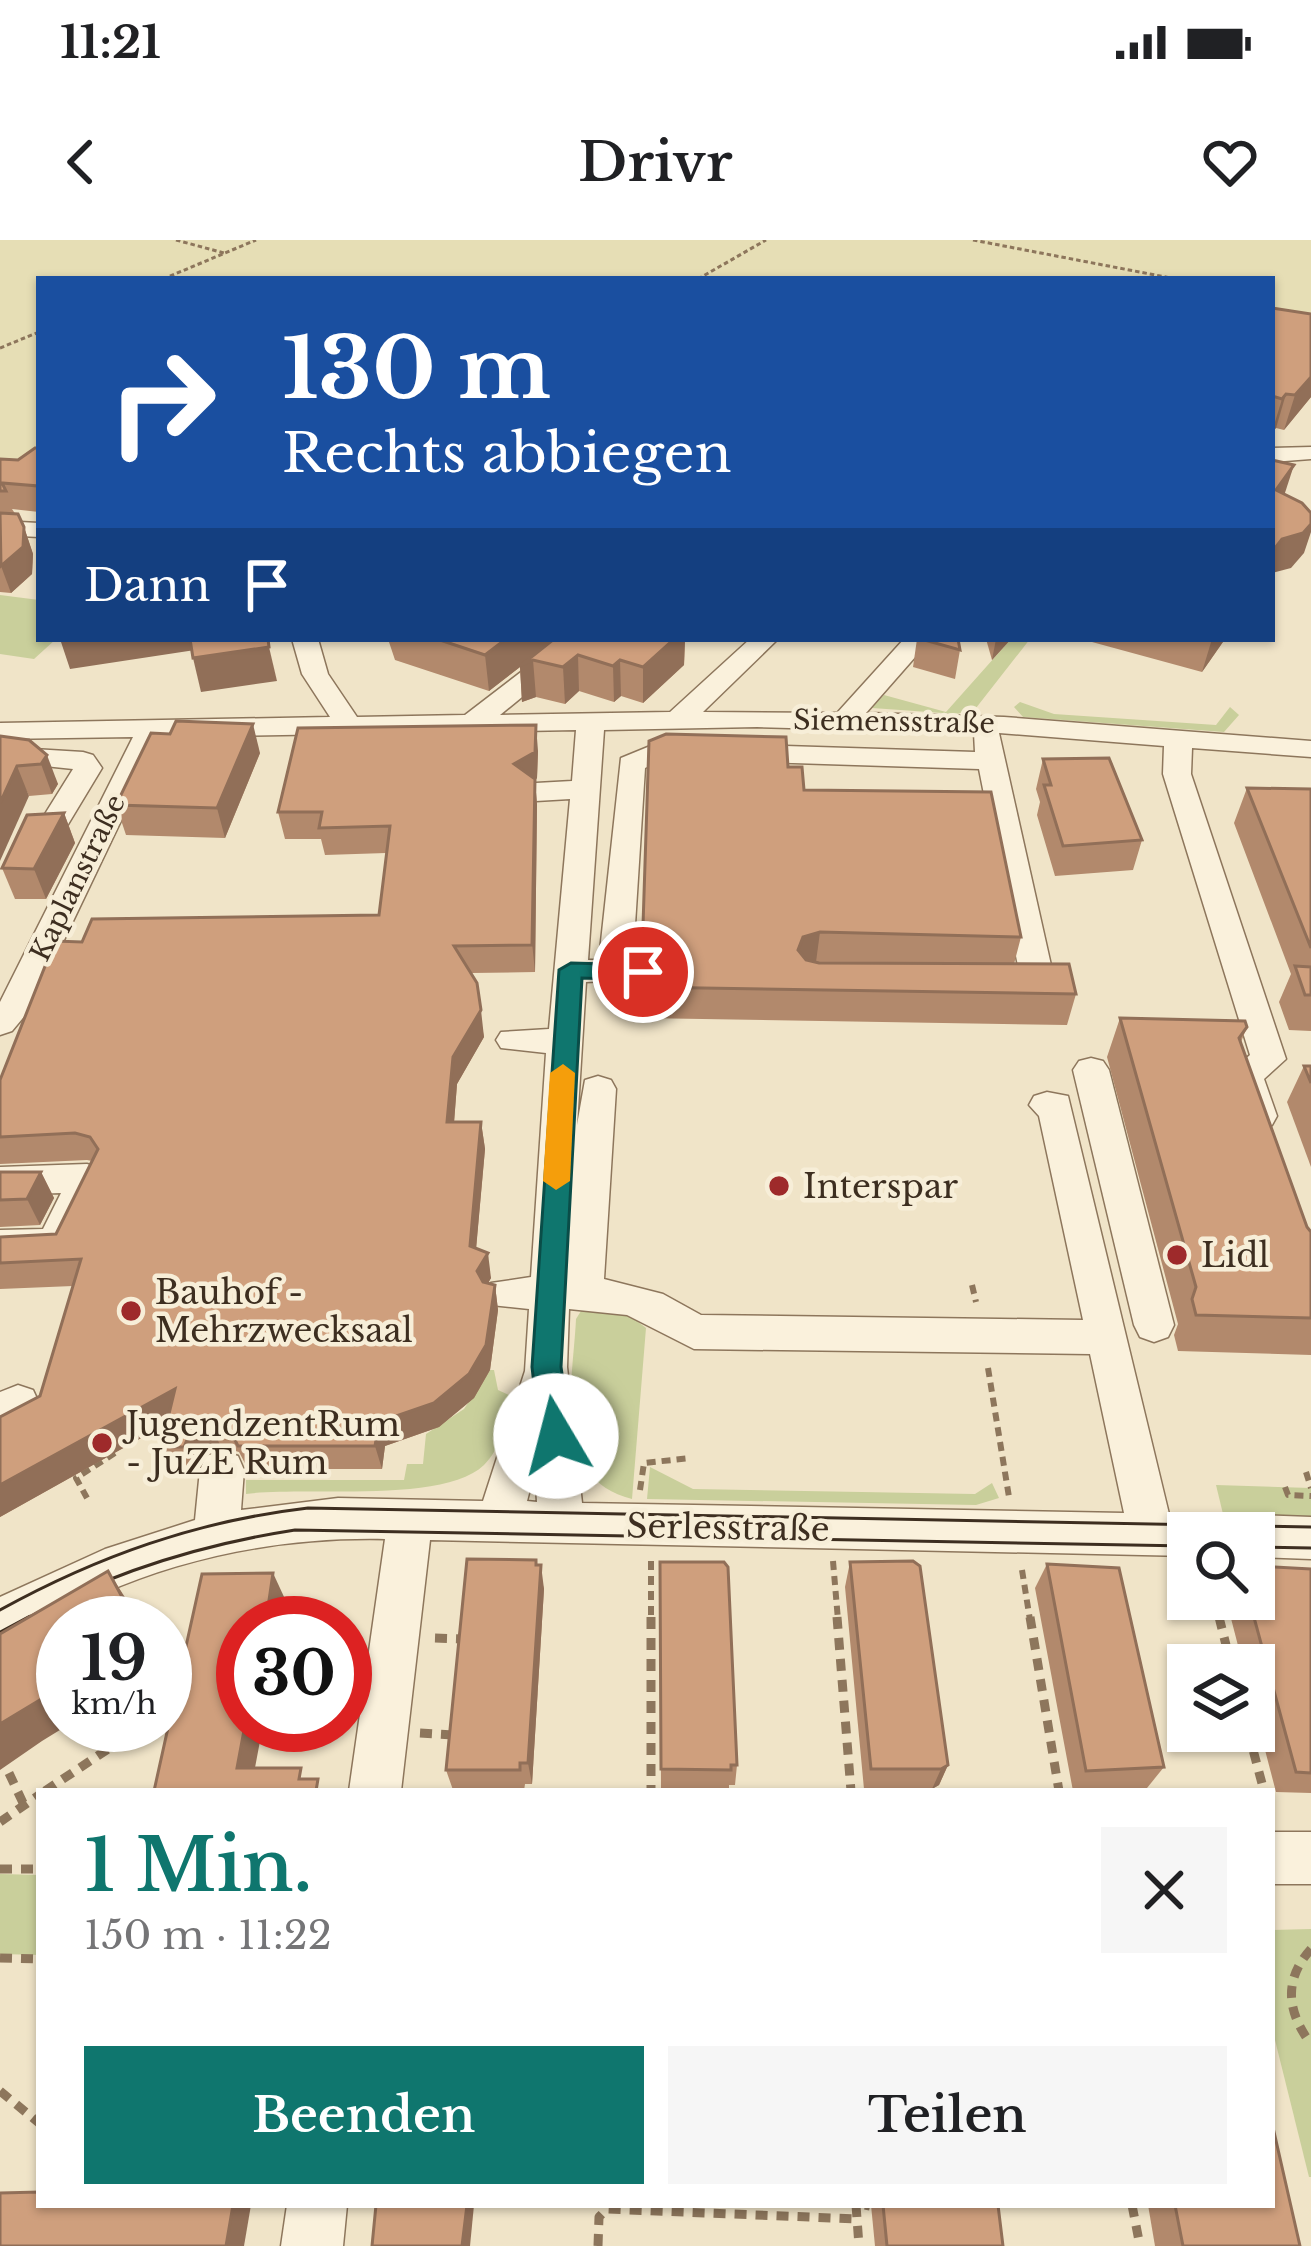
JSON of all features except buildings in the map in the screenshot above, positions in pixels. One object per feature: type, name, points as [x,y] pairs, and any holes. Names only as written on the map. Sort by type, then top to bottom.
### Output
[{"type":"street","points":[[1275,455],[1311,453]]},
{"type":"street","points":[[0,528],[36,530]]},
{"type":"street","points":[[306,642],[315,674],[347,723]]},
{"type":"street","points":[[475,721],[576,642]]},
{"type":"street","points":[[680,718],[762,642]]},
{"type":"street","points":[[845,720],[916,642]]},
{"type":"street","points":[[811,719],[890,643]]},
{"type":"street","points":[[304,724],[315,674]]},
{"type":"street","name":"Siemensstraße","points":[[2,741],[151,729],[680,718],[983,724],[1311,748]]},
{"type":"street","points":[[567,1293],[565,1041],[591,719]]},
{"type":"street","points":[[971,981],[1038,983],[983,724]]},
{"type":"street","name":"Kaplanstraße","points":[[0,1024],[15,1007],[151,729]]},
{"type":"street","points":[[1178,736],[1177,774],[1269,1059],[1245,1076],[1267,1138]]},
{"type":"street","points":[[2,741],[83,761],[88,768],[50,830]]},
{"type":"street","points":[[571,970],[629,972],[632,764],[643,755],[660,750],[991,761]]},
{"type":"street","points":[[536,792],[585,788]]},
{"type":"street","points":[[513,1040],[565,1041]]},
{"type":"street","points":[[1091,1070],[1154,1325]]},
{"type":"street","points":[[502,1522],[507,1487],[567,1293],[598,1089]]},
{"type":"street","points":[[1047,1105],[1055,1105],[1106,1337],[1167,1526]]},
{"type":"street","points":[[0,1181],[87,1178],[55,1244],[0,1245]]},
{"type":"street","points":[[506,1294],[627,1295],[672,1315],[694,1332],[1106,1337]]},
{"type":"street","points":[[546,1367],[562,1524]]},
{"type":"street","points":[[217,1532],[221,1470]]},
{"type":"street","points":[[375,1788],[410,1520]]},
{"type":"street","name":"Serlesstraße","points":[[0,1622],[95,1571],[217,1532],[271,1522],[410,1520],[1167,1535]]},
{"type":"street","points":[[1275,1537],[1311,1538]]},
{"type":"street","points":[[1275,1858],[1311,1858]]},
{"type":"street","points":[[312,2246],[317,2208]]},
{"type":"path","points":[[176,240],[224,253]]},
{"type":"path","points":[[170,276],[256,240]]},
{"type":"path","points":[[703,276],[766,240]]},
{"type":"path","points":[[973,240],[1160,276]]},
{"type":"path","points":[[0,348],[36,333]]},
{"type":"path","points":[[983,1336],[1010,1501]]},
{"type":"path","points":[[87,1498],[76,1478],[116,1453]]},
{"type":"path","points":[[638,1499],[644,1463],[691,1458]]},
{"type":"path","points":[[1286,1487],[1288,1495],[1311,1492],[1306,1472]]},
{"type":"path","points":[[651,1549],[655,1635],[651,1788]]},
{"type":"path","points":[[832,1552],[845,1638],[851,1788]]},
{"type":"path","points":[[1022,1570],[1058,1788]]},
{"type":"path","points":[[1220,1620],[1226,1644]]},
{"type":"path","points":[[1032,1635],[1044,1634]]},
{"type":"path","points":[[1224,1636],[1236,1636]]},
{"type":"path","points":[[846,1736],[860,1737]]},
{"type":"path","points":[[1050,1738],[1063,1738]]},
{"type":"path","points":[[49,1788],[97,1752]]},
{"type":"path","points":[[1254,1752],[1263,1788]]},
{"type":"path","points":[[0,1754],[24,1805]]},
{"type":"path","points":[[0,1822],[36,1797]]},
{"type":"path","points":[[0,1869],[36,1869]]},
{"type":"path","points":[[1311,1949],[1296,1968],[1288,2000],[1290,2014],[1311,2044]]},
{"type":"path","points":[[0,1958],[36,1959]]},
{"type":"path","points":[[0,2091],[36,2121]]},
{"type":"path","points":[[598,2246],[599,2217],[612,2208]]},
{"type":"path","points":[[627,2208],[728,2217],[857,2219]]},
{"type":"path","points":[[859,2246],[857,2219],[862,2208]]},
{"type":"path","points":[[1133,2208],[1140,2246]]},
{"type":"shaded area","points":[[0,240],[1311,240],[1311,330],[1275,320],[1275,276],[36,276],[36,467],[0,465]]},
{"type":"green space","points":[[0,595],[36,600],[36,642],[53,642],[34,659],[0,654]]},
{"type":"green space","points":[[1008,642],[1028,642],[976,708],[957,714],[872,708],[884,695],[946,712]]},
{"type":"green space","points":[[1020,702],[1054,714],[1216,725],[1230,707],[1239,715],[1224,732],[1023,717],[1014,707]]},
{"type":"green space","points":[[581,1311],[629,1315],[646,1328],[632,1499],[606,1488],[588,1471],[577,1450],[571,1399],[576,1319]]},
{"type":"green space","points":[[494,1370],[498,1390],[511,1396],[505,1424],[490,1458],[465,1477],[407,1489],[246,1494],[246,1480],[404,1480],[407,1464],[423,1464],[426,1434],[464,1409]]},
{"type":"green space","points":[[650,1467],[693,1489],[975,1494],[992,1483],[999,1498],[976,1505],[647,1499]]},
{"type":"green space","points":[[1216,1485],[1311,1488],[1311,1517],[1223,1512]]},
{"type":"green space","points":[[0,1874],[36,1875],[36,1955],[0,1954]]},
{"type":"green space","points":[[1311,1929],[1311,2177],[1275,2040],[1275,1930]]},
{"type":"tram line","points":[[0,1610],[74,1573],[149,1544],[227,1522],[308,1508],[1311,1527]]},
{"type":"tram line","points":[[24,1620],[89,1588],[156,1563],[295,1530],[1167,1546]]},
{"type":"tram line","points":[[1275,1547],[1311,1548]]},
{"type":"tram line","points":[[0,1633],[30,1617]]},
{"type":"slow traffic","points":[[556,1181],[563,1073]]},
{"type":"place","name":"Interspar","points":[[779,1186]]},
{"type":"place","name":"Lidl","points":[[1177,1255]]},
{"type":"place","name":"Bauhof - Mehrzwecksaal","points":[[131,1311]]},
{"type":"place","name":"JugendzentRum - JuZE Rum","points":[[102,1443]]},
{"type":"route","points":[[556,1436],[546,1367],[571,970],[643,972]]}]
